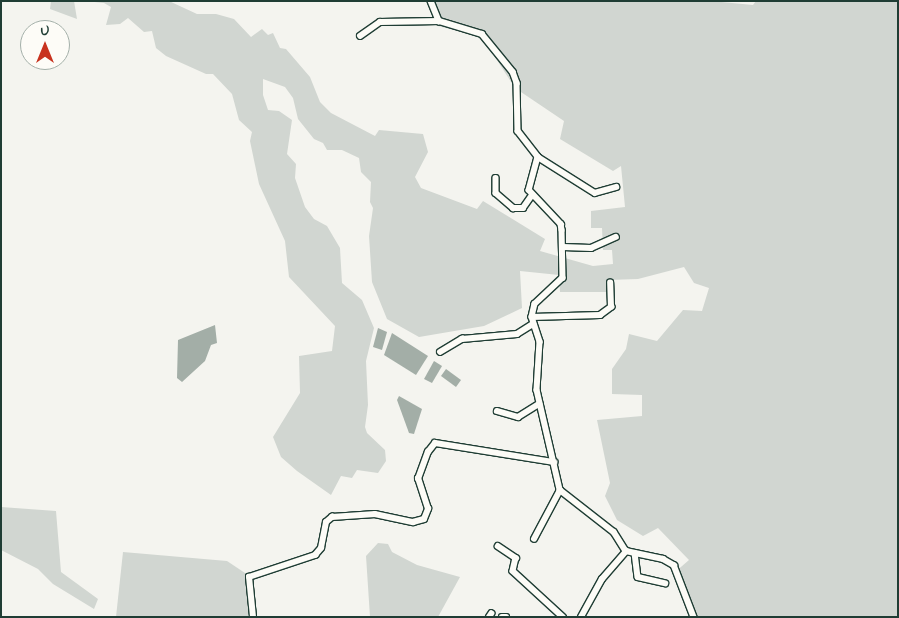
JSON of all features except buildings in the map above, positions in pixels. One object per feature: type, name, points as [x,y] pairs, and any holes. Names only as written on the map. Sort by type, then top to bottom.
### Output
[{"type":"street","points":[[431,1],[439,21]]},
{"type":"street","points":[[360,36],[380,22],[439,21],[482,34],[513,72],[517,83],[518,131],[538,157],[595,194],[616,187]]},
{"type":"street","points":[[538,157],[530,184],[532,196],[561,224],[563,247],[563,278],[535,304],[532,320],[540,342],[537,370],[539,404],[560,490],[614,532],[626,551]]},
{"type":"street","points":[[496,178],[496,193],[513,208],[522,208],[532,196]]},
{"type":"street","points":[[563,247],[591,248],[616,237]]},
{"type":"street","points":[[440,352],[462,339],[517,334],[532,320],[600,315],[610,307],[610,283]]},
{"type":"street","points":[[497,411],[518,417],[539,404]]},
{"type":"street","points":[[253,617],[249,577],[315,555],[321,548],[326,522],[332,517],[375,514],[413,522],[424,519],[428,509],[418,479],[428,452],[435,442],[554,462]]},
{"type":"street","points":[[534,539],[560,490]]},
{"type":"street","points":[[498,546],[516,558],[513,571],[563,617]]},
{"type":"street","points":[[626,551],[636,552],[674,565],[694,617]]},
{"type":"street","points":[[581,617],[602,579],[626,551]]},
{"type":"street","points":[[636,552],[638,577],[665,583]]},
{"type":"shaded area","points":[[51,1],[74,1],[77,19],[50,9]]},
{"type":"shaded area","points":[[85,1],[169,1],[197,14],[216,14],[234,19],[251,37],[262,29],[268,35],[273,33],[280,48],[286,49],[310,77],[320,102],[331,113],[375,136],[379,130],[423,134],[428,152],[415,177],[421,188],[477,209],[483,201],[545,239],[540,251],[593,266],[613,264],[612,250],[603,250],[602,228],[591,228],[591,211],[625,207],[621,166],[613,171],[560,139],[564,121],[515,88],[482,37],[438,26],[429,1],[711,1],[753,5],[756,1],[898,1],[898,617],[695,617],[674,573],[689,560],[658,528],[643,536],[617,520],[605,496],[610,483],[597,420],[642,416],[642,395],[612,394],[612,369],[626,349],[629,334],[657,341],[683,310],[702,311],[709,288],[694,283],[684,267],[638,279],[608,280],[607,292],[560,292],[559,275],[520,271],[522,308],[484,326],[419,337],[387,319],[372,282],[369,236],[373,208],[370,202],[371,182],[361,172],[359,158],[342,150],[327,150],[323,143],[314,139],[298,119],[293,98],[285,87],[263,79],[263,95],[268,110],[279,111],[292,120],[287,154],[296,164],[295,178],[305,207],[314,219],[327,226],[340,248],[342,283],[362,300],[374,328],[366,361],[368,405],[365,427],[367,433],[385,450],[386,461],[378,473],[357,470],[352,478],[341,476],[331,495],[297,471],[281,457],[273,437],[300,393],[299,356],[332,351],[335,326],[289,277],[285,241],[259,184],[250,141],[252,132],[239,120],[232,94],[213,74],[206,74],[166,56],[156,48],[152,31],[144,32],[128,18],[120,24],[106,25],[111,7],[104,3]]},
{"type":"shaded area","points":[[215,325],[217,343],[211,345],[205,361],[182,382],[177,378],[178,340]]},
{"type":"shaded area","points":[[378,328],[387,332],[382,350],[373,347]]},
{"type":"shaded area","points":[[392,333],[428,356],[416,375],[384,355]]},
{"type":"shaded area","points":[[434,361],[442,366],[432,383],[424,379]]},
{"type":"shaded area","points":[[446,369],[461,380],[456,387],[441,376]]},
{"type":"shaded area","points":[[399,396],[422,409],[414,434],[409,433],[397,400]]},
{"type":"shaded area","points":[[1,507],[56,511],[61,572],[98,599],[94,609],[53,584],[38,569],[1,550]]},
{"type":"shaded area","points":[[378,543],[388,544],[392,552],[417,565],[460,577],[438,617],[370,617],[366,556]]},
{"type":"shaded area","points":[[123,552],[227,561],[254,579],[248,617],[116,617]]}]
